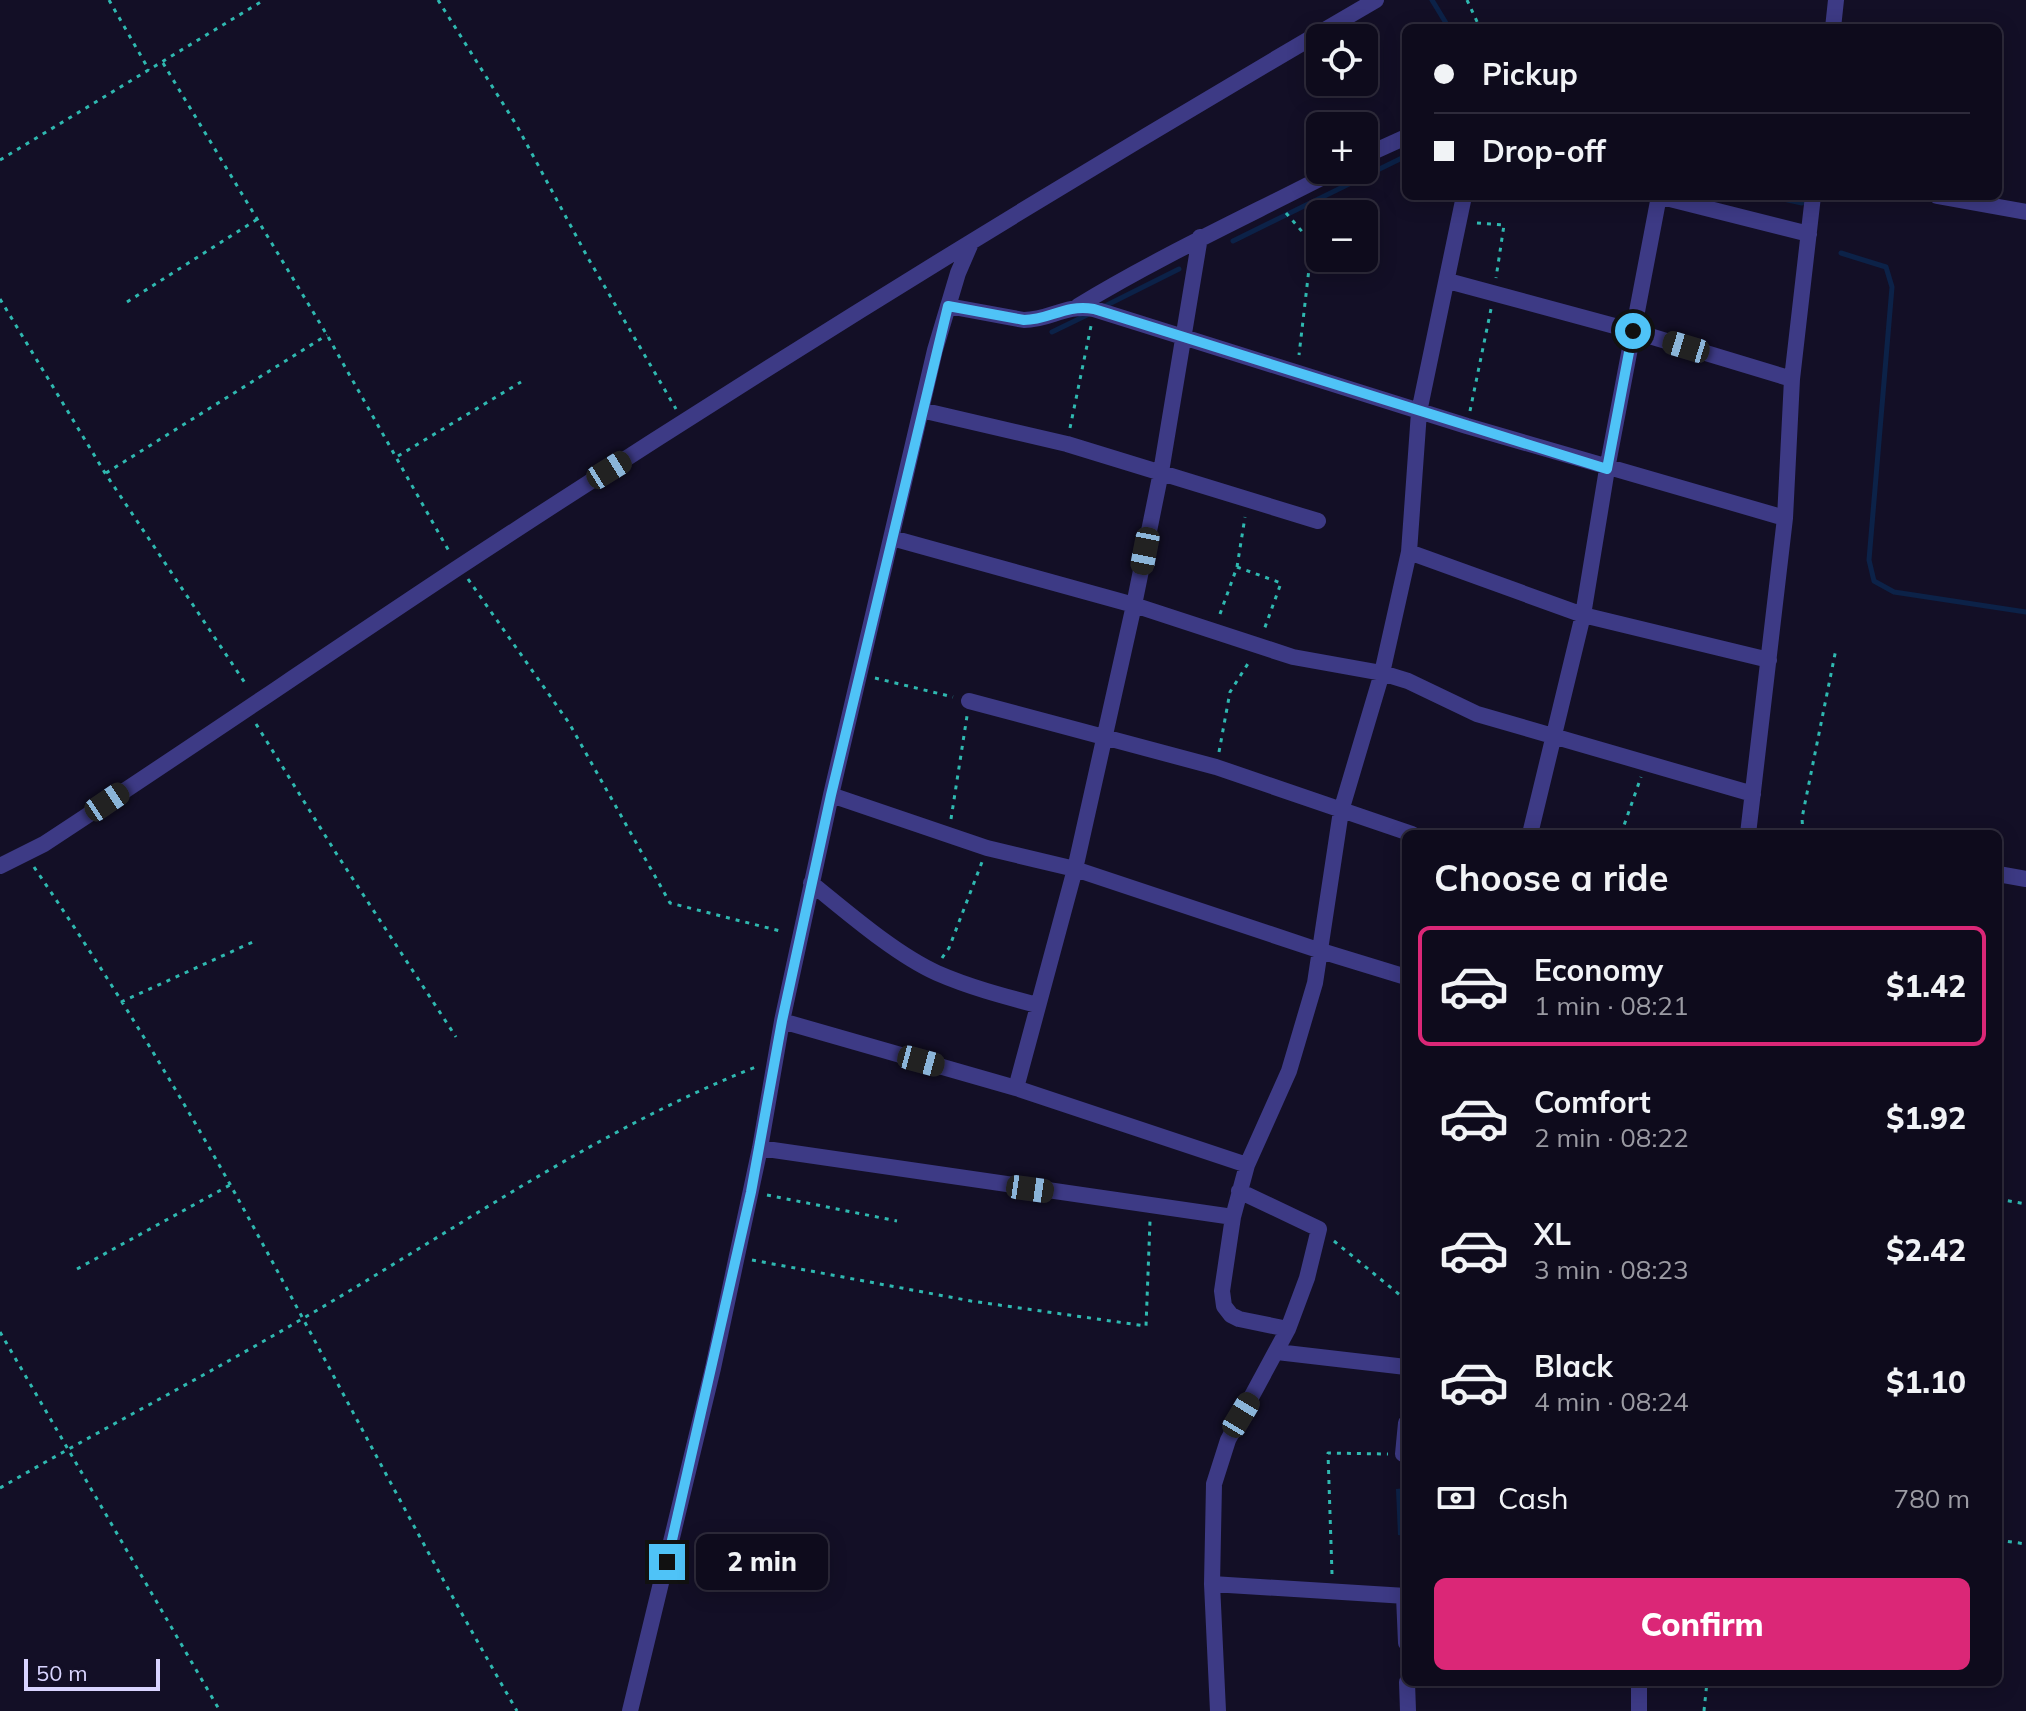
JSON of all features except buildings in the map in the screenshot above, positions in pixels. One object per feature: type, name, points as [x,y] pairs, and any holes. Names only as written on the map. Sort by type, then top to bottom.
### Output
[{"type":"street","points":[[0,866],[25,854],[252,705],[456,563],[1147,134],[1376,0]]},
{"type":"street","points":[[1833,24],[1836,0]]},
{"type":"street","points":[[1378,150],[1402,139]]},
{"type":"street","points":[[948,306],[1024,320],[1086,308],[1131,274],[1310,184]]},
{"type":"street","points":[[1288,1329],[1239,1319],[1224,1306],[1222,1291],[1233,1217],[1247,1165],[1278,1098],[1298,1044],[1321,951],[1341,811],[1382,673],[1409,552],[1419,412],[1463,200]]},
{"type":"street","points":[[1531,830],[1583,615],[1607,469],[1658,200]]},
{"type":"street","points":[[1675,200],[1809,234]]},
{"type":"street","points":[[1748,830],[1785,518],[1792,379],[1813,200]]},
{"type":"street","points":[[1959,200],[2026,212]]},
{"type":"street","points":[[1016,1088],[1075,869],[1134,605],[1161,472],[1200,237]]},
{"type":"street","points":[[630,1711],[689,1473],[737,1257],[782,1021],[859,674],[948,306],[971,243]]},
{"type":"street","points":[[1448,281],[1633,331],[1792,379]]},
{"type":"street","points":[[1086,308],[1607,469],[1785,518]]},
{"type":"street","points":[[921,410],[1067,444],[1318,521]]},
{"type":"street","points":[[892,538],[1134,605],[1258,647],[1323,664],[1382,673],[1408,681],[1477,714],[1753,794]]},
{"type":"street","points":[[1409,552],[1583,615],[1769,660]]},
{"type":"street","points":[[969,701],[1216,767],[1402,831]]},
{"type":"street","points":[[831,795],[987,848],[1075,869],[1402,976]]},
{"type":"street","points":[[2002,875],[2026,879]]},
{"type":"street","points":[[811,883],[934,972],[979,989],[1037,1005]]},
{"type":"street","points":[[782,1021],[1016,1088],[1247,1165]]},
{"type":"street","points":[[760,1148],[1233,1217]]},
{"type":"street","points":[[1218,1711],[1212,1513],[1219,1462],[1288,1329],[1307,1278],[1319,1229],[1239,1191]]},
{"type":"street","points":[[1277,1352],[1402,1367]]},
{"type":"street","points":[[1212,1584],[1402,1596]]},
{"type":"street","points":[[1407,1686],[1408,1711]]},
{"type":"street","points":[[1639,1686],[1639,1711]]},
{"type":"path","points":[[109,0],[149,71]]},
{"type":"path","points":[[0,160],[264,0]]},
{"type":"path","points":[[438,0],[517,126],[588,258],[684,422]]},
{"type":"path","points":[[1467,0],[1478,24]]},
{"type":"path","points":[[163,63],[398,456],[456,563],[569,723],[670,903],[801,936]]},
{"type":"path","points":[[1276,202],[1312,243],[1297,372]]},
{"type":"path","points":[[127,302],[256,220]]},
{"type":"path","points":[[1459,222],[1504,225],[1494,294],[1467,426]]},
{"type":"path","points":[[0,299],[105,473],[252,705],[351,877],[456,1037]]},
{"type":"path","points":[[1067,444],[1086,308]]},
{"type":"path","points":[[105,473],[327,335]]},
{"type":"path","points":[[398,456],[521,382]]},
{"type":"path","points":[[1213,632],[1237,567],[1248,498]]},
{"type":"path","points":[[1216,767],[1230,692],[1258,647],[1281,583],[1237,567]]},
{"type":"path","points":[[1803,830],[1802,818],[1836,649]]},
{"type":"path","points":[[859,674],[969,701],[948,835]]},
{"type":"path","points":[[1622,830],[1646,762]]},
{"type":"path","points":[[934,972],[949,948],[987,848]]},
{"type":"path","points":[[25,854],[121,1002],[230,1185],[517,1711]]},
{"type":"path","points":[[121,1002],[255,941]]},
{"type":"path","points":[[0,1488],[302,1320],[481,1210],[625,1128],[721,1080],[775,1059]]},
{"type":"path","points":[[77,1269],[230,1185]]},
{"type":"path","points":[[751,1192],[897,1221]]},
{"type":"path","points":[[2002,1200],[2026,1204]]},
{"type":"path","points":[[737,1257],[971,1301],[1146,1326],[1151,1206]]},
{"type":"path","points":[[1319,1229],[1402,1297]]},
{"type":"path","points":[[0,1332],[220,1711]]},
{"type":"path","points":[[1333,1591],[1328,1453],[1402,1454]]},
{"type":"path","points":[[2002,1541],[2026,1544]]},
{"type":"path","points":[[1704,1711],[1707,1686]]},
{"type":"water","points":[[1402,1488],[1402,1536],[1398,1535],[1396,1489]]},
{"type":"waterway","points":[[1432,0],[1447,24]]},
{"type":"waterway","points":[[1233,241],[1402,158]]},
{"type":"waterway","points":[[1787,200],[1802,203]]},
{"type":"waterway","points":[[1841,253],[1886,267],[1892,287],[1869,560],[1874,581],[1894,592],[2026,612]]},
{"type":"waterway","points":[[1103,307],[1179,269]]},
{"type":"waterway","points":[[1052,332],[1087,315]]},
{"type":"route","points":[[667,1562],[751,1192],[782,1021],[831,795],[935,350],[948,306],[1024,320],[1078,306],[1094,309],[1607,469],[1633,331]]}]
